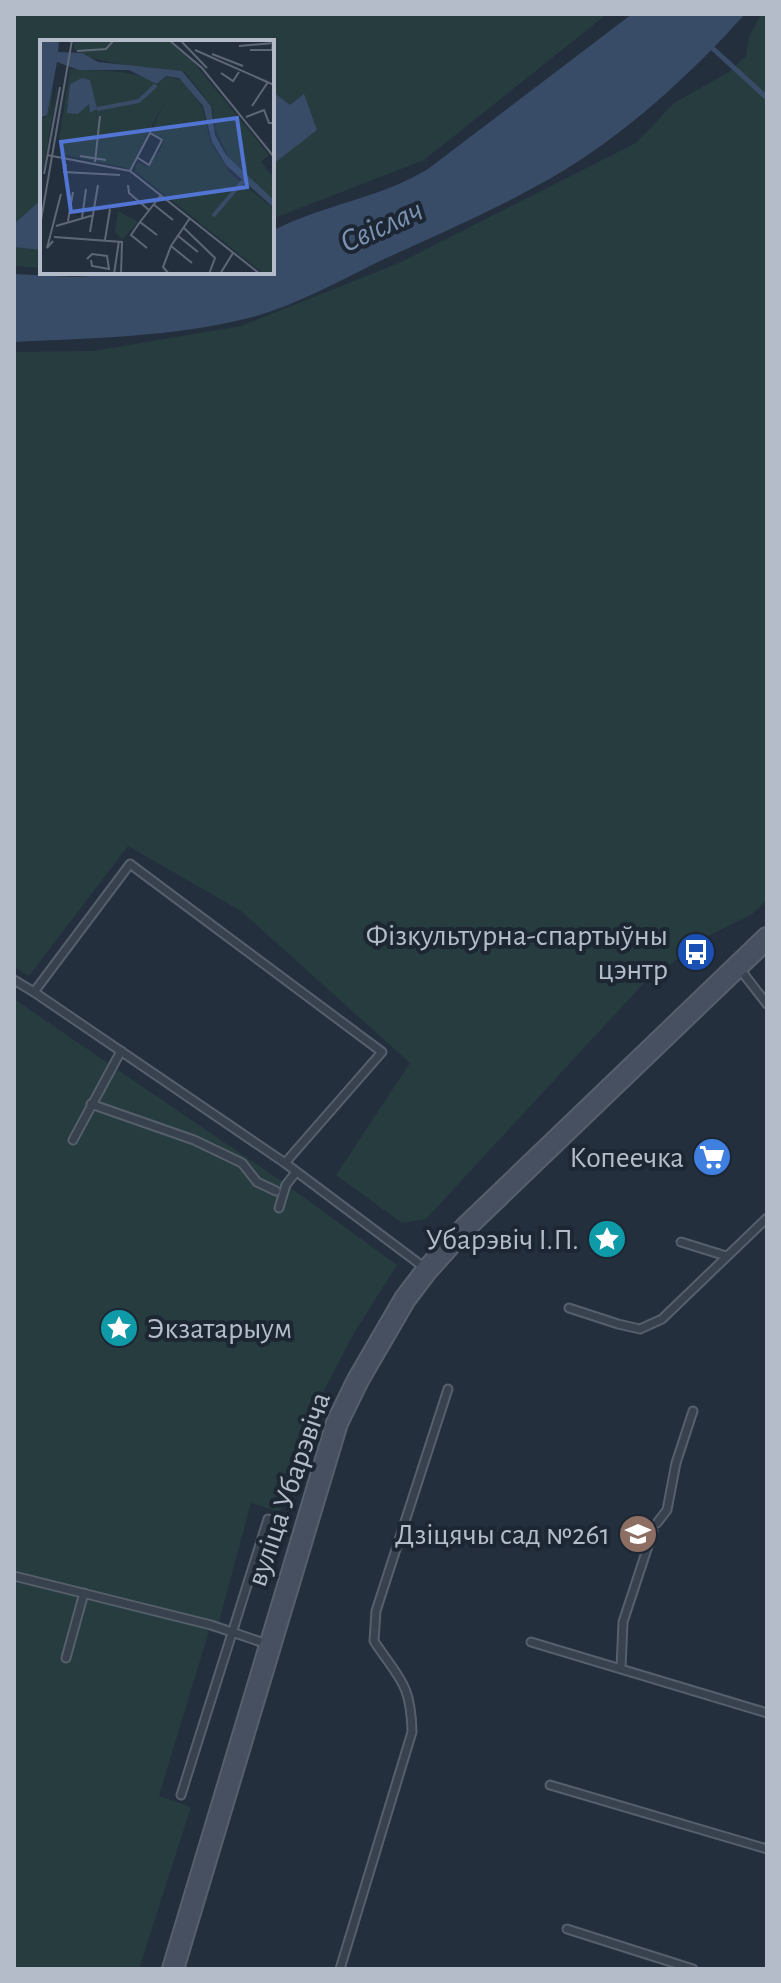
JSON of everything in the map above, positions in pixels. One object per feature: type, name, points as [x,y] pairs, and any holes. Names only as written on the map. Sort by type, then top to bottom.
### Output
[{"type":"main road","name":"вуліца Убарэвіча","points":[[173,1969],[337,1423],[387,1327],[427,1270],[505,1188],[767,938]]},
{"type":"lane","points":[[34,992],[130,864],[382,1052],[285,1163]]},
{"type":"lane","points":[[738,966],[767,1004]]},
{"type":"lane","points":[[14,980],[285,1163],[427,1270]]},
{"type":"lane","points":[[73,1140],[121,1051]]},
{"type":"lane","points":[[91,1104],[194,1140],[242,1163],[257,1182],[276,1191]]},
{"type":"lane","points":[[279,1208],[286,1185],[296,1172]]},
{"type":"lane","points":[[569,1308],[640,1329],[662,1319],[767,1218]]},
{"type":"lane","points":[[681,1242],[726,1256]]},
{"type":"lane","points":[[340,1969],[412,1732],[406,1684],[374,1641],[376,1611],[448,1389]]},
{"type":"lane","points":[[621,1668],[623,1622],[655,1527],[667,1510],[676,1463],[693,1411]]},
{"type":"lane","points":[[181,1795],[268,1519]]},
{"type":"lane","points":[[14,1576],[234,1633],[269,1645]]},
{"type":"lane","points":[[66,1658],[84,1593]]},
{"type":"lane","points":[[531,1642],[767,1713]]},
{"type":"lane","points":[[550,1785],[767,1849]]},
{"type":"lane","points":[[567,1929],[693,1969]]},
{"type":"green space","points":[[14,14],[607,14],[424,160],[274,218],[274,40],[40,40],[40,268],[14,266]]},
{"type":"green space","points":[[761,14],[767,14],[767,900],[751,915],[710,935],[642,985],[426,1219],[402,1223],[336,1175],[410,1063],[241,911],[128,846],[29,976],[14,967],[14,352],[93,351],[241,326],[399,263],[636,143],[674,103],[729,72],[746,56],[749,37]]},
{"type":"green space","points":[[14,999],[284,1183],[397,1265],[354,1333],[310,1417],[280,1512],[251,1503],[219,1622],[212,1621],[159,1796],[191,1807],[139,1969],[14,1969]]},
{"type":"water","name":"Свіслач","points":[[632,14],[745,14],[654,104],[578,161],[489,211],[300,300],[249,318],[191,329],[132,336],[14,342],[14,274],[76,277],[274,274],[274,230],[389,188],[428,169]]},
{"type":"water","points":[[274,93],[290,105],[304,94],[317,130],[274,163]]},
{"type":"water","points":[[40,201],[40,250],[14,247],[14,224]]},
{"type":"waterway","points":[[709,45],[767,98]]},
{"type":"place","name":"Фізкультурна-спартыўны цэнтр","points":[[696,952]]},
{"type":"place","name":"Копеечка","points":[[712,1157]]},
{"type":"place","name":"Убарэвіч І.П.","points":[[607,1239]]},
{"type":"place","name":"Экзатарыум","points":[[119,1328]]},
{"type":"place","name":"Дзіцячы сад №261","points":[[638,1534]]}]
